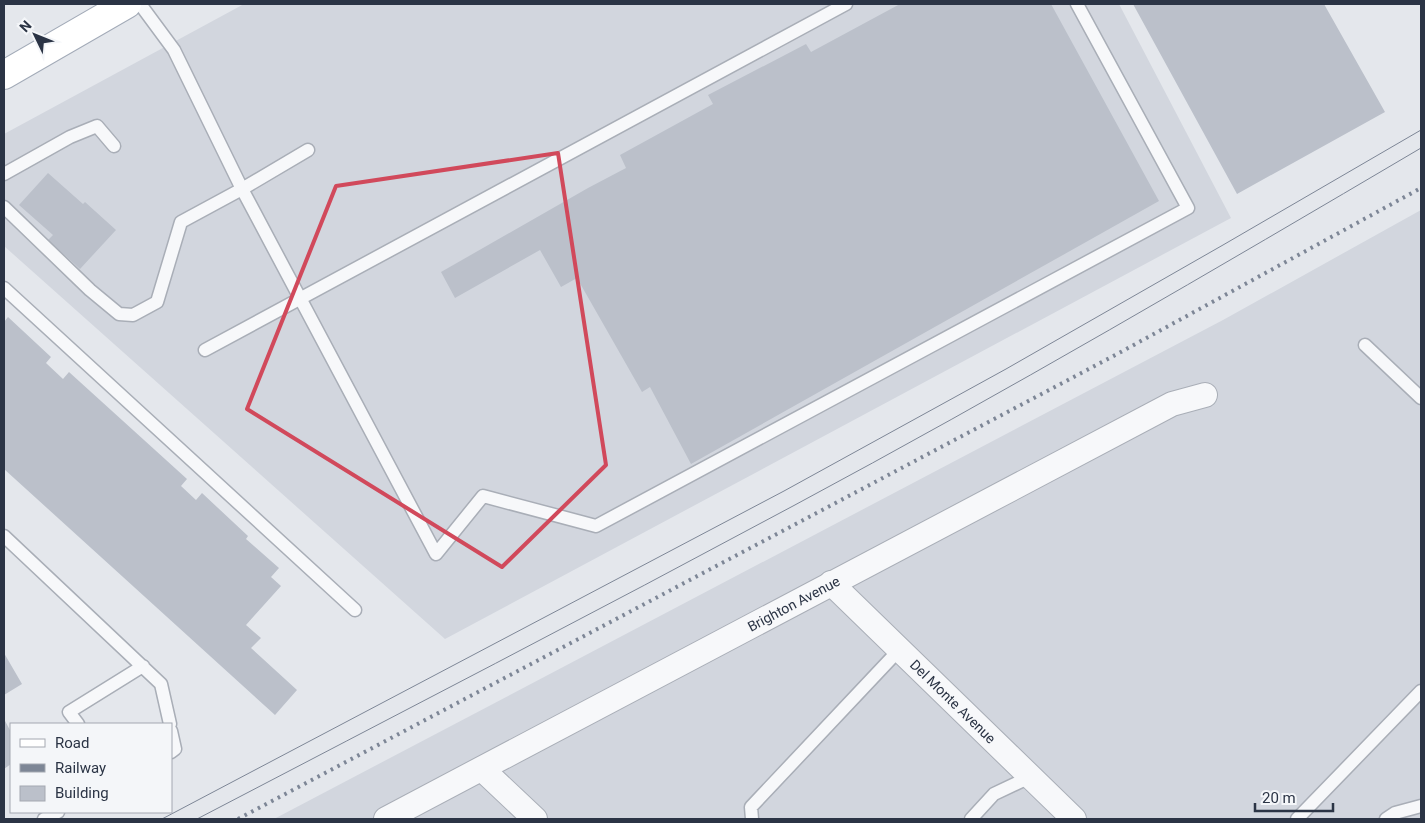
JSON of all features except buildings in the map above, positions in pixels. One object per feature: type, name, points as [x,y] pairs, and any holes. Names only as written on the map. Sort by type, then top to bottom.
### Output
[{"type":"main road","points":[[4,74],[127,4]]},
{"type":"street","name":"Brighton Avenue","points":[[386,819],[1172,404],[1205,395]]},
{"type":"street","name":"Del Monte Avenue","points":[[831,584],[1074,819]]},
{"type":"street","points":[[482,768],[535,819]]},
{"type":"lane","points":[[140,4],[174,50],[242,189],[436,554],[483,496],[596,526],[1188,208],[1077,4]]},
{"type":"lane","points":[[206,350],[846,4]]},
{"type":"lane","points":[[4,174],[70,137],[97,126],[114,146]]},
{"type":"lane","points":[[4,207],[118,314],[133,315],[157,302],[181,222],[308,150]]},
{"type":"lane","points":[[4,288],[355,610]]},
{"type":"lane","points":[[1365,345],[1421,398]]},
{"type":"lane","points":[[4,536],[161,684],[170,723]]},
{"type":"lane","points":[[752,819],[751,807],[899,650]]},
{"type":"lane","points":[[77,723],[69,712],[143,666]]},
{"type":"lane","points":[[1297,819],[1421,691]]},
{"type":"lane","points":[[172,736],[175,749],[172,751]]},
{"type":"lane","points":[[971,819],[994,794],[1030,777]]},
{"type":"lane","points":[[1386,819],[1395,813],[1421,806]]},
{"type":"lane","points":[[44,819],[56,813]]},
{"type":"highlighted area","points":[[558,153],[606,465],[502,567],[247,409],[336,186]]},
{"type":"shaded area","points":[[244,4],[1119,4],[1231,218],[445,639],[4,246],[4,134]]},
{"type":"shaded area","points":[[1421,210],[1421,819],[274,819],[1223,320]]},
{"type":"tram line","points":[[162,819],[784,491],[1006,369],[1421,130]]},
{"type":"tram line","points":[[197,819],[645,585],[873,463],[1109,330],[1421,148]]},
{"type":"railway","points":[[238,819],[1119,353],[1421,188]]}]
